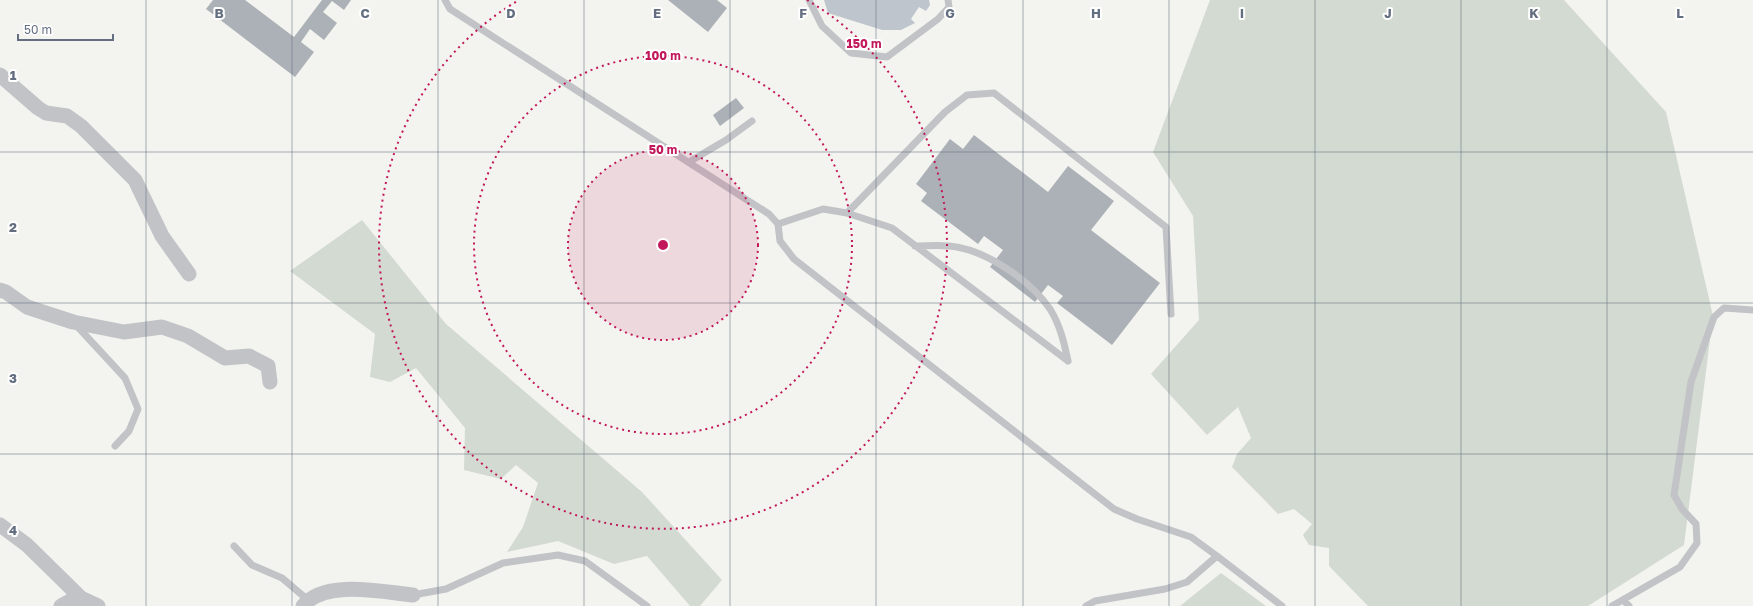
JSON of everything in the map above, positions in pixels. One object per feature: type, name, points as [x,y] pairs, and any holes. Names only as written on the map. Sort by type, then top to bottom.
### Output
[{"type":"street","points":[[0,75],[38,108],[46,113],[67,116],[81,126],[135,180],[162,236],[189,274]]},
{"type":"street","points":[[0,290],[6,292],[27,308],[73,322],[124,332],[162,327],[188,336],[225,358],[248,356],[268,366],[270,382]]},
{"type":"street","points":[[0,525],[27,545],[81,598],[98,606]]},
{"type":"street","points":[[305,603],[321,593],[351,589],[413,595]]},
{"type":"street","points":[[61,606],[70,601],[81,598]]},
{"type":"lane","points":[[445,0],[450,9],[769,214],[778,224],[780,241],[794,259],[1114,509],[1137,519],[1191,537],[1282,606]]},
{"type":"lane","points":[[809,0],[822,26],[851,53],[887,56],[938,19],[949,7],[948,0]]},
{"type":"lane","points":[[847,213],[945,112],[967,95],[994,93],[1166,228],[1171,314]]},
{"type":"lane","points":[[689,162],[726,140],[752,121]]},
{"type":"lane","points":[[778,224],[823,209],[847,213],[892,228],[915,246],[1068,361],[1063,336],[1054,317],[1038,292],[999,263],[981,254],[950,246],[915,246]]},
{"type":"lane","points":[[1612,606],[1680,567],[1697,543],[1696,524],[1682,509],[1674,495],[1691,382],[1714,317],[1724,308],[1753,310]]},
{"type":"lane","points":[[73,322],[125,378],[138,409],[129,431],[115,446]]},
{"type":"lane","points":[[234,546],[252,565],[282,578],[305,603]]},
{"type":"lane","points":[[413,595],[446,589],[503,563],[558,555],[585,561],[647,606]]},
{"type":"lane","points":[[1086,606],[1095,601],[1165,589],[1187,582],[1217,556]]},
{"type":"lane","points":[[1623,600],[1629,606]]},
{"type":"shaded area","points":[[824,0],[929,0],[930,5],[926,11],[919,7],[911,19],[915,23],[901,30],[882,30],[828,13]]},
{"type":"shaded area","points":[[1210,0],[1564,0],[1666,112],[1713,316],[1684,545],[1588,606],[1368,606],[1329,566],[1329,548],[1309,545],[1303,535],[1312,524],[1294,509],[1278,514],[1232,467],[1237,454],[1251,438],[1238,407],[1207,435],[1151,374],[1199,320],[1193,216],[1153,152]]},
{"type":"shaded area","points":[[362,220],[446,324],[642,492],[722,580],[700,606],[690,606],[647,556],[614,564],[558,541],[507,552],[523,527],[538,483],[516,465],[501,479],[464,470],[465,428],[416,368],[390,382],[370,377],[375,334],[290,271]]},
{"type":"shaded area","points":[[1221,573],[1266,606],[1180,606]]},
{"type":"building","points":[[213,0],[245,0],[294,37],[322,0],[351,0],[344,10],[332,1],[323,12],[337,23],[324,40],[310,29],[301,42],[314,52],[295,77],[206,9]]},
{"type":"building","points":[[668,0],[717,0],[727,8],[708,32]]},
{"type":"building","points":[[736,98],[744,108],[720,126],[713,115]]},
{"type":"building","points":[[974,135],[1048,192],[1068,166],[1114,201],[1091,230],[1160,283],[1112,345],[1057,303],[1063,296],[1048,285],[1035,302],[990,267],[1003,250],[984,236],[978,244],[921,201],[927,193],[916,184],[950,139],[963,149]]}]
